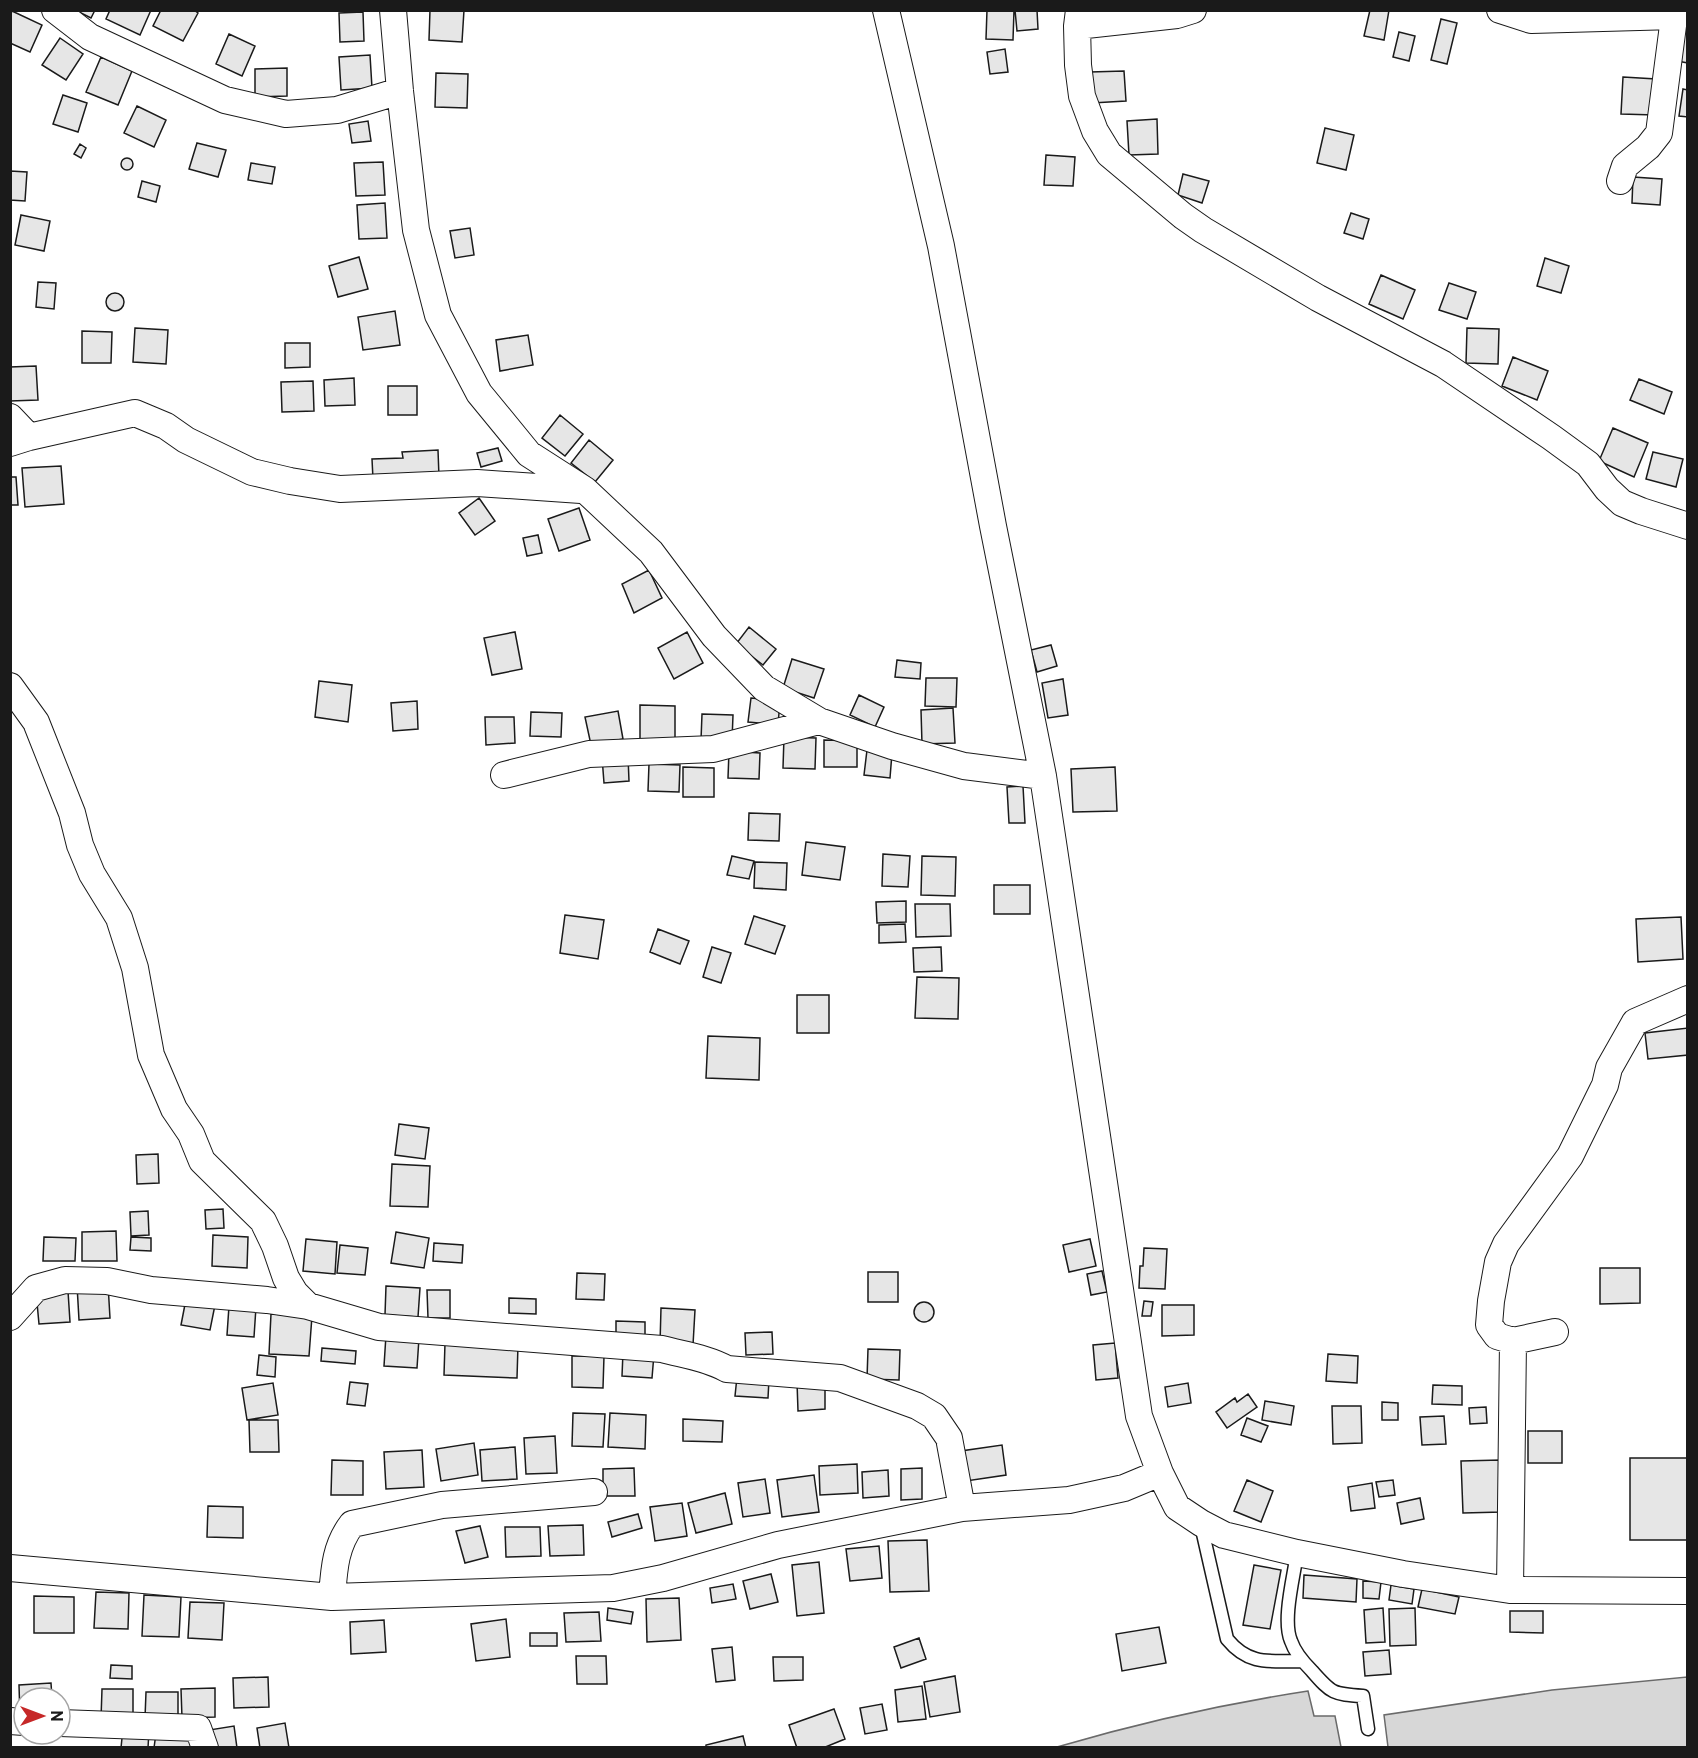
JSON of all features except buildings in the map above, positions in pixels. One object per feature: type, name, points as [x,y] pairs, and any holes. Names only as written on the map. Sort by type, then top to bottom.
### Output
[{"type":"street","points":[[55,10],[90,37],[225,99],[255,107],[286,114],[337,110],[400,91]]},
{"type":"street","points":[[393,10],[416,230],[438,315],[479,393],[529,454],[585,490],[651,552],[714,636],[764,688],[819,721],[892,746],[964,766],[1043,776]]},
{"type":"street","points":[[886,10],[941,246],[993,526],[1043,776],[1139,1416],[1160,1473],[1177,1507],[1224,1535],[1403,1575],[1510,1590],[1688,1591]]},
{"type":"street","points":[[1193,10],[1177,15],[1078,18],[1078,65],[1082,96],[1095,131],[1109,154],[1183,216],[1318,298],[1443,364],[1551,437],[1588,464],[1607,489],[1622,503],[1641,512],[1688,526]]},
{"type":"street","points":[[1500,10],[1531,20],[1675,13],[1659,133],[1648,147],[1625,166],[1620,181]]},
{"type":"street","points":[[10,417],[20,440],[135,413],[166,426],[186,440],[252,472],[340,489],[477,483],[585,490]]},
{"type":"street","points":[[10,686],[36,722],[72,813],[80,845],[92,874],[119,918],[135,968],[150,1055],[174,1109],[191,1134],[202,1161],[263,1221],[286,1278],[295,1293],[308,1306]]},
{"type":"street","points":[[504,776],[589,754],[713,749],[819,721]]},
{"type":"street","points":[[1555,1332],[1513,1341],[1497,1336],[1489,1325],[1498,1262],[1506,1244],[1570,1156],[1605,1085],[1609,1068],[1635,1022],[1688,999]]},
{"type":"street","points":[[10,1317],[36,1288],[65,1280],[107,1281],[151,1290],[267,1300],[308,1306],[380,1327],[662,1350],[716,1363],[727,1369],[840,1378],[917,1406],[934,1416],[949,1438],[962,1508]]},
{"type":"street","points":[[1510,1590],[1513,1341]]},
{"type":"street","points":[[10,1568],[332,1597],[612,1588],[663,1578],[778,1545],[962,1508],[1069,1500],[1124,1488],[1160,1473]]},
{"type":"street","points":[[332,1597],[335,1557],[344,1534],[352,1524],[442,1505],[594,1492]]},
{"type":"street","points":[[72,1723],[198,1728],[205,1748]]},
{"type":"lane","points":[[1201,1523],[1227,1639],[1238,1652],[1258,1661],[1302,1660]]},
{"type":"lane","points":[[1297,1553],[1288,1620],[1290,1639],[1302,1660],[1329,1690],[1348,1697],[1363,1696],[1368,1729]]},
{"type":"shaded area","points":[[1687,1677],[1687,1747],[1388,1747],[1384,1715],[1552,1690]]},
{"type":"shaded area","points":[[1308,1691],[1314,1716],[1335,1716],[1341,1747],[1057,1747],[1181,1715]]}]
